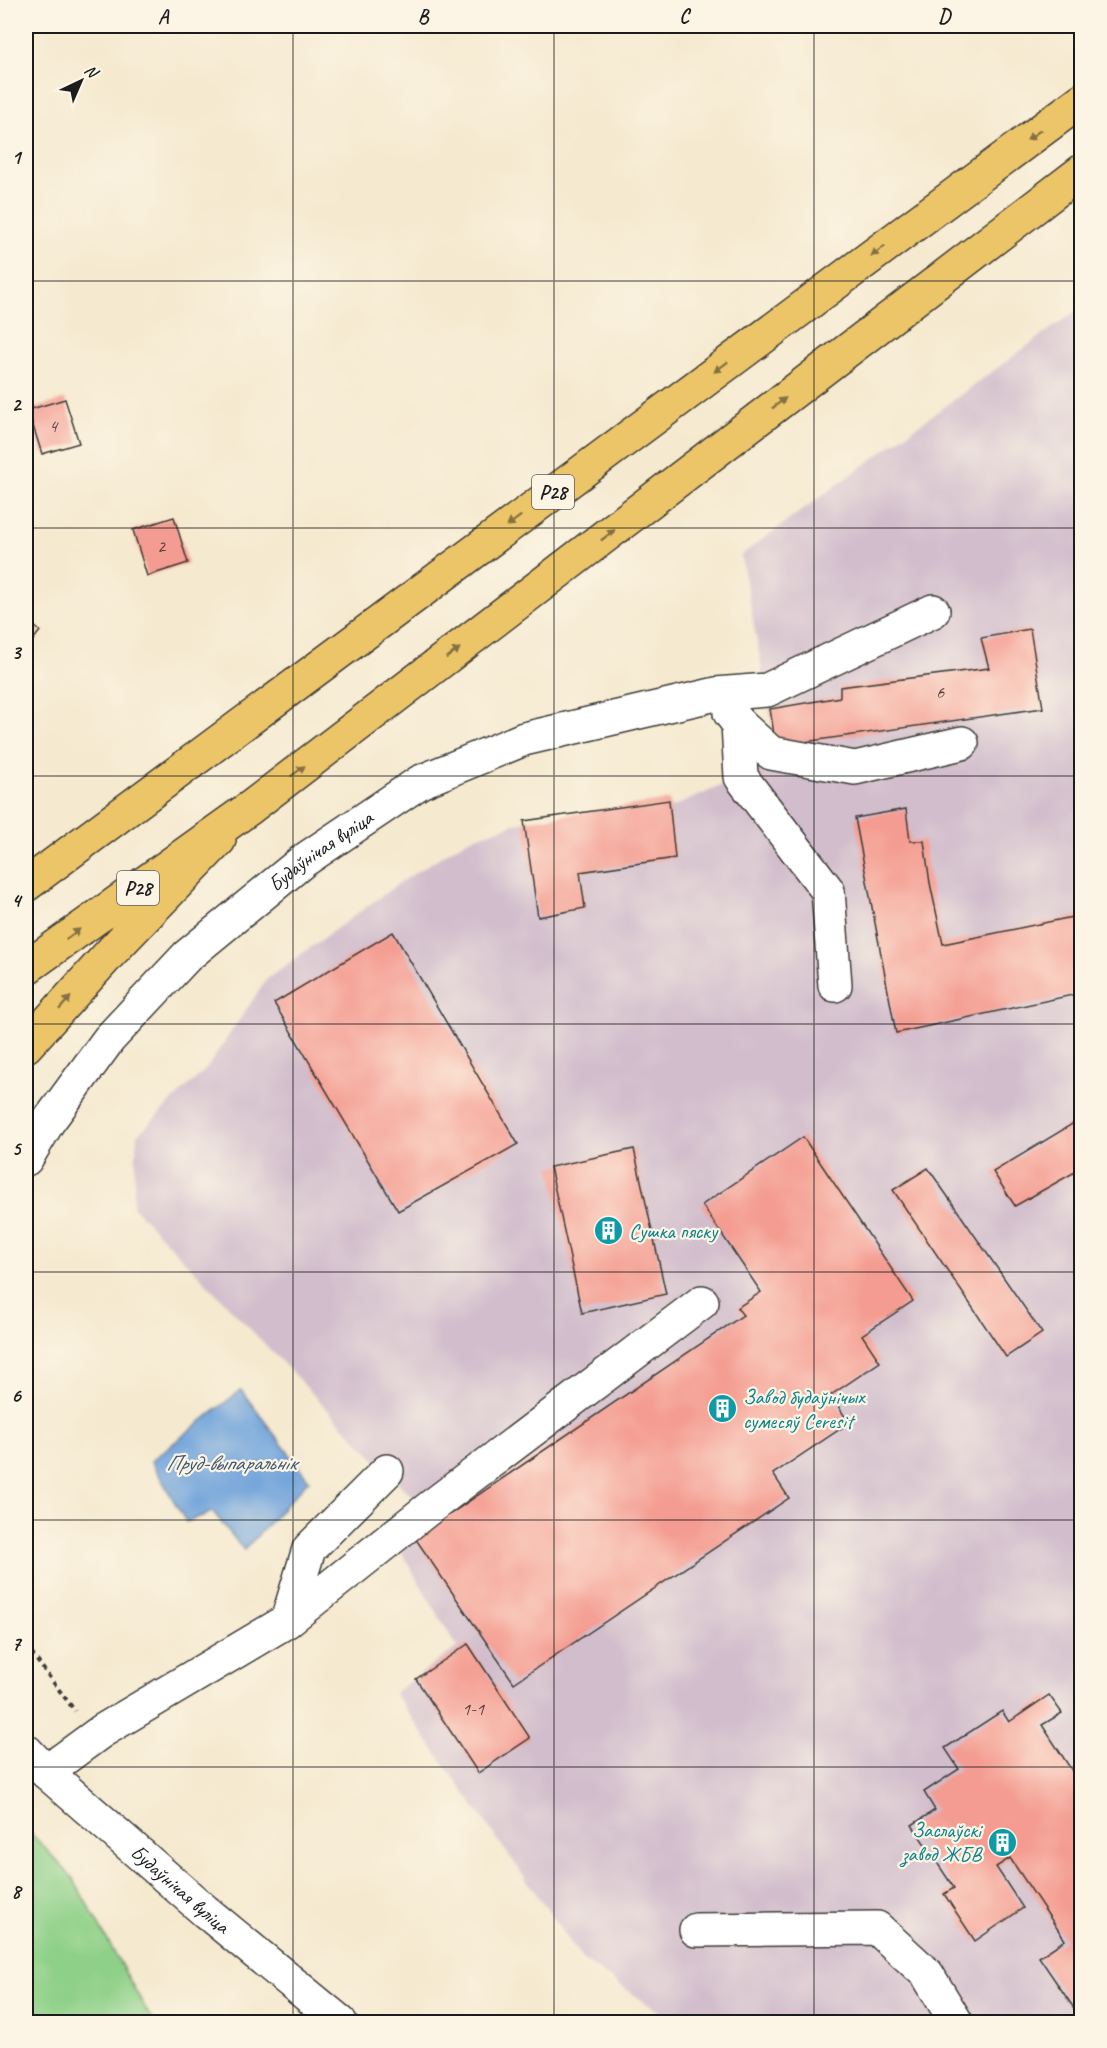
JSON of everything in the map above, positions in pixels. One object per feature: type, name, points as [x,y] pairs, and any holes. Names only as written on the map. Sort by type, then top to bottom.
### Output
[{"type":"main road","name":"Р28","points":[[26,885],[1082,100]]},
{"type":"main road","name":"Р28","points":[[26,968],[251,807],[1082,171]]},
{"type":"main road","points":[[26,1046],[113,950],[251,807]]},
{"type":"street","name":"Будаўнічая вуліца","points":[[26,1159],[48,1122],[109,1039],[187,956],[303,861],[420,782],[524,739],[716,694],[767,690],[933,611]]},
{"type":"street","points":[[716,694],[738,723],[771,753],[855,768],[962,743]]},
{"type":"street","points":[[738,723],[741,777],[828,891],[835,985]]},
{"type":"street","points":[[36,1762],[102,1731],[287,1621],[428,1509],[702,1302]]},
{"type":"street","points":[[287,1621],[309,1549],[387,1470]]},
{"type":"street","name":"Будаўнічая вуліца","points":[[36,1762],[205,1911],[339,2022]]},
{"type":"street","points":[[696,1930],[878,1928],[927,1974],[956,2022]]},
{"type":"path","points":[[26,1646],[75,1710],[102,1731]]},
{"type":"shaded area","points":[[1081,307],[1081,2022],[674,2022],[583,1960],[394,1693],[457,1647],[400,1550],[428,1509],[405,1490],[133,1207],[137,1135],[206,1069],[267,979],[398,884],[467,840],[524,821],[669,800],[671,808],[759,769],[776,746],[741,555]]},
{"type":"green space","points":[[26,1828],[72,1877],[153,2022],[26,2022]]},
{"type":"water","name":"Пруд-выпаральнік","points":[[241,1390],[309,1480],[244,1550],[213,1512],[186,1522],[151,1461]]},
{"type":"building","points":[[65,399],[79,443],[42,454],[28,410]]},
{"type":"building","points":[[174,517],[188,563],[147,576],[133,530]]},
{"type":"building","points":[[26,619],[40,631],[26,649]]},
{"type":"building","points":[[1030,629],[1043,708],[776,746],[770,709],[840,697],[840,687],[989,668],[981,638]]},
{"type":"building","points":[[669,800],[675,858],[580,872],[585,908],[538,917],[524,821]]},
{"type":"building","points":[[906,809],[910,841],[924,841],[943,944],[1082,915],[1082,993],[896,1033],[855,818]]},
{"type":"building","points":[[393,932],[518,1144],[398,1211],[274,1003]]},
{"type":"building","points":[[1082,1118],[1082,1168],[1015,1206],[993,1172]]},
{"type":"building","name":"Завод будаўнічых сумесяў Ceresit","points":[[803,1137],[913,1301],[862,1335],[880,1362],[831,1395],[849,1423],[773,1474],[789,1498],[514,1683],[415,1538],[743,1315],[737,1308],[761,1292],[702,1205]]},
{"type":"building","name":"Сушка пяску","points":[[634,1149],[666,1294],[582,1313],[550,1167]]},
{"type":"building","points":[[928,1168],[1042,1333],[1006,1357],[893,1190]]},
{"type":"building","points":[[468,1644],[530,1738],[478,1773],[416,1679]]},
{"type":"building","name":"Заслаўскі завод ЖБВ","points":[[1049,1695],[1062,1713],[1042,1725],[1082,1786],[1082,2020],[1039,1957],[1065,1940],[1010,1858],[996,1867],[1023,1908],[975,1941],[944,1894],[954,1888],[912,1825],[935,1810],[924,1792],[959,1769],[945,1748],[1002,1711],[1009,1722]]},
{"type":"place","name":"Сушка пяску","points":[[608,1231]]},
{"type":"place","name":"Завод будаўнічых сумесяў Ceresit","points":[[722,1409]]},
{"type":"place","name":"Заслаўскі завод ЖБВ","points":[[1002,1842]]}]
